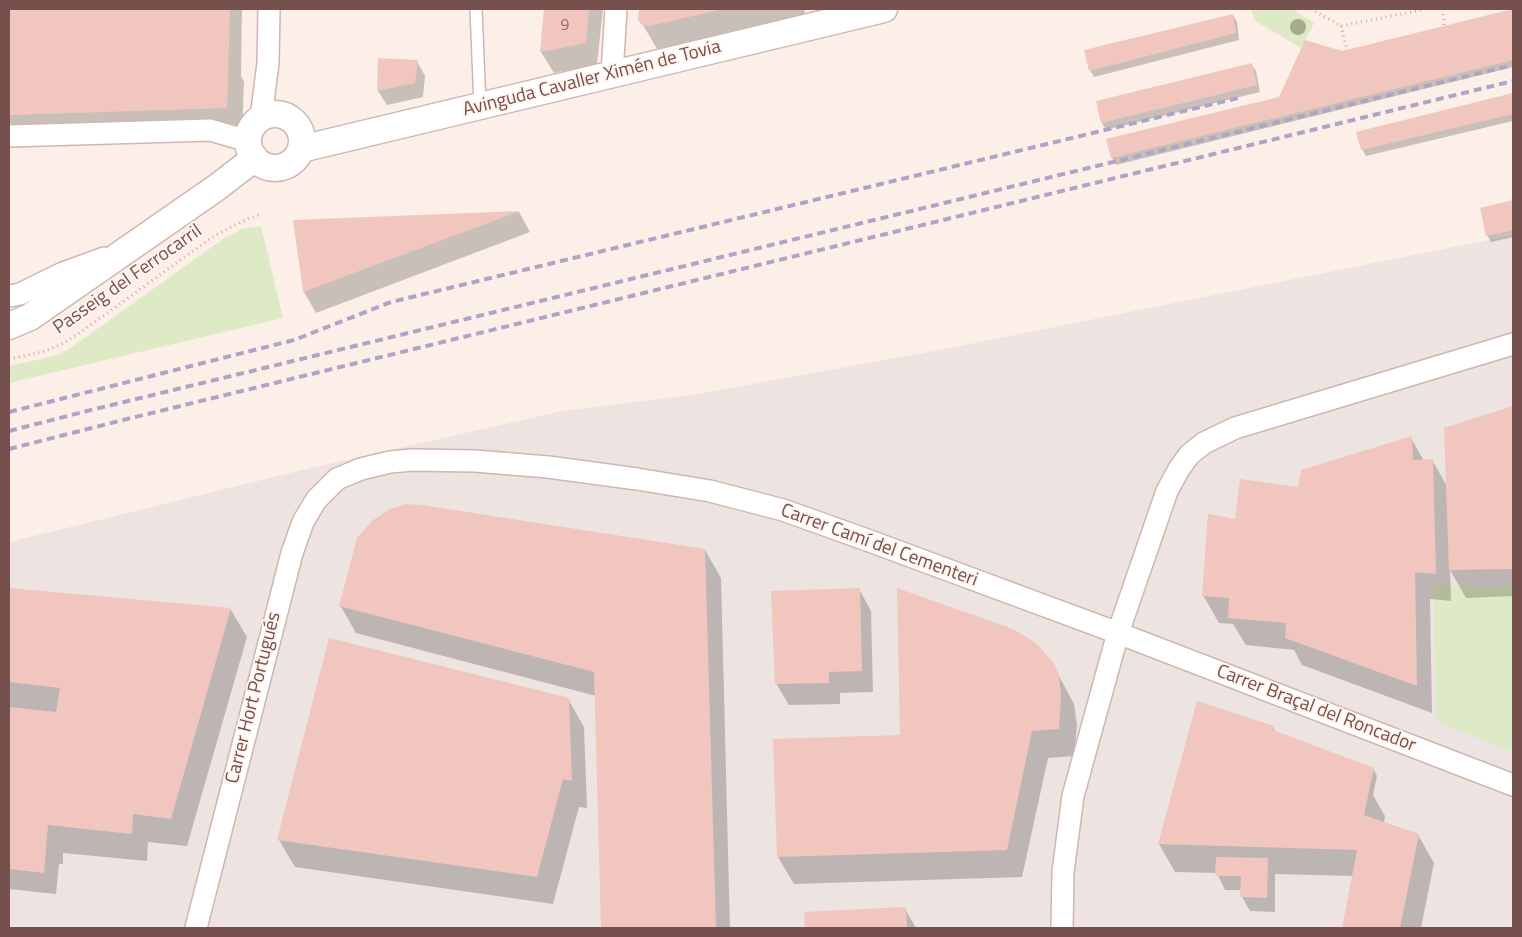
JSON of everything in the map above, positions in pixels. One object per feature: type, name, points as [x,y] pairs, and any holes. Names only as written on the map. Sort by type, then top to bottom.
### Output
[{"type":"street","points":[[261,118],[268,63],[269,9]]},
{"type":"street","points":[[612,74],[616,9]]},
{"type":"street","name":"Avinguda Cavaller Ximén de Tovia","points":[[301,149],[884,9]]},
{"type":"street","points":[[9,136],[210,130],[251,150],[262,164],[270,167],[289,164],[301,149],[302,140],[300,131],[288,117],[270,114],[261,118],[250,132],[251,150],[216,188],[30,316],[9,326]]},
{"type":"street","points":[[9,296],[20,294],[63,273],[125,249]]},
{"type":"street","points":[[1062,928],[1063,872],[1073,796],[1118,633],[1167,491],[1179,468],[1204,443],[1235,428],[1513,344]]},
{"type":"street","name":"Carrer Camí del Cementeri","points":[[337,479],[361,469],[390,462],[412,460],[475,461],[548,467],[710,491],[801,517],[1118,633]]},
{"type":"street","name":"Carrer Hort Portugués","points":[[196,928],[292,553],[303,522],[316,500],[337,479]]},
{"type":"street","name":"Carrer Braçal del Roncador","points":[[1118,633],[1513,785]]},
{"type":"lane","points":[[476,9],[480,106]]},
{"type":"path","points":[[1311,9],[1341,26],[1426,9]]},
{"type":"path","points":[[1443,9],[1444,26]]},
{"type":"path","points":[[1341,26],[1347,50]]},
{"type":"path","name":"Passeig del Ferrocarril","points":[[9,359],[42,352],[60,345],[214,236],[248,218],[259,215]]},
{"type":"shaded area","points":[[1513,235],[1513,928],[9,928],[9,542],[315,467],[563,411],[698,394],[945,349]]},
{"type":"green space","points":[[1251,9],[1292,9],[1314,23],[1301,48],[1255,21]]},
{"type":"green space","points":[[261,226],[283,318],[9,383],[9,366],[58,355],[72,347],[223,239],[242,229]]},
{"type":"green space","points":[[1433,585],[1513,587],[1513,752],[1437,722]]},
{"type":"building","points":[[9,9],[230,9],[227,108],[9,115]]},
{"type":"building","points":[[544,9],[589,9],[586,43],[540,52]]},
{"type":"building","points":[[639,9],[719,10],[649,26],[642,25],[638,20]]},
{"type":"building","points":[[1513,9],[1513,60],[1111,158],[1106,139],[1279,97],[1305,40],[1342,51]]},
{"type":"building","points":[[1233,14],[1236,33],[1089,71],[1084,50]]},
{"type":"building","points":[[378,58],[418,60],[415,83],[377,91]]},
{"type":"building","points":[[1252,63],[1257,85],[1101,123],[1096,101]]},
{"type":"building","points":[[1513,93],[1513,114],[1361,150],[1356,132]]},
{"type":"building","points":[[1513,200],[1513,230],[1486,236],[1480,208]]},
{"type":"building","points":[[520,211],[303,292],[293,220]]},
{"type":"building","points":[[1513,406],[1513,569],[1449,570],[1444,428]]},
{"type":"building","points":[[1412,436],[1413,460],[1433,459],[1436,574],[1415,572],[1417,686],[1285,638],[1286,623],[1228,618],[1229,598],[1202,596],[1208,514],[1235,519],[1240,479],[1298,487],[1301,470]]},
{"type":"building","points":[[406,504],[705,549],[716,928],[601,928],[594,672],[339,606],[357,538],[372,521],[388,510]]},
{"type":"building","points":[[9,588],[231,608],[171,819],[133,814],[132,834],[48,825],[44,873],[9,869],[9,707],[56,712],[60,688],[9,682]]},
{"type":"building","points":[[860,588],[862,671],[829,672],[829,683],[775,684],[771,591]]},
{"type":"building","points":[[897,588],[1013,629],[1036,643],[1053,662],[1059,675],[1061,696],[1059,729],[1032,731],[1007,850],[777,857],[773,739],[900,735]]},
{"type":"building","points":[[329,638],[569,698],[572,781],[563,779],[537,877],[277,840]]},
{"type":"building","points":[[1197,701],[1274,726],[1273,730],[1374,768],[1364,815],[1419,834],[1400,928],[1342,928],[1357,850],[1158,844]]},
{"type":"building","points":[[1216,857],[1268,858],[1267,898],[1240,897],[1241,876],[1215,876]]},
{"type":"building","points":[[906,907],[907,928],[805,928],[804,912]]},
{"type":"railway","points":[[9,431],[1513,65]]},
{"type":"railway","points":[[9,449],[1513,81]]},
{"type":"railway","points":[[9,412],[294,340],[391,302],[1238,98]]}]
